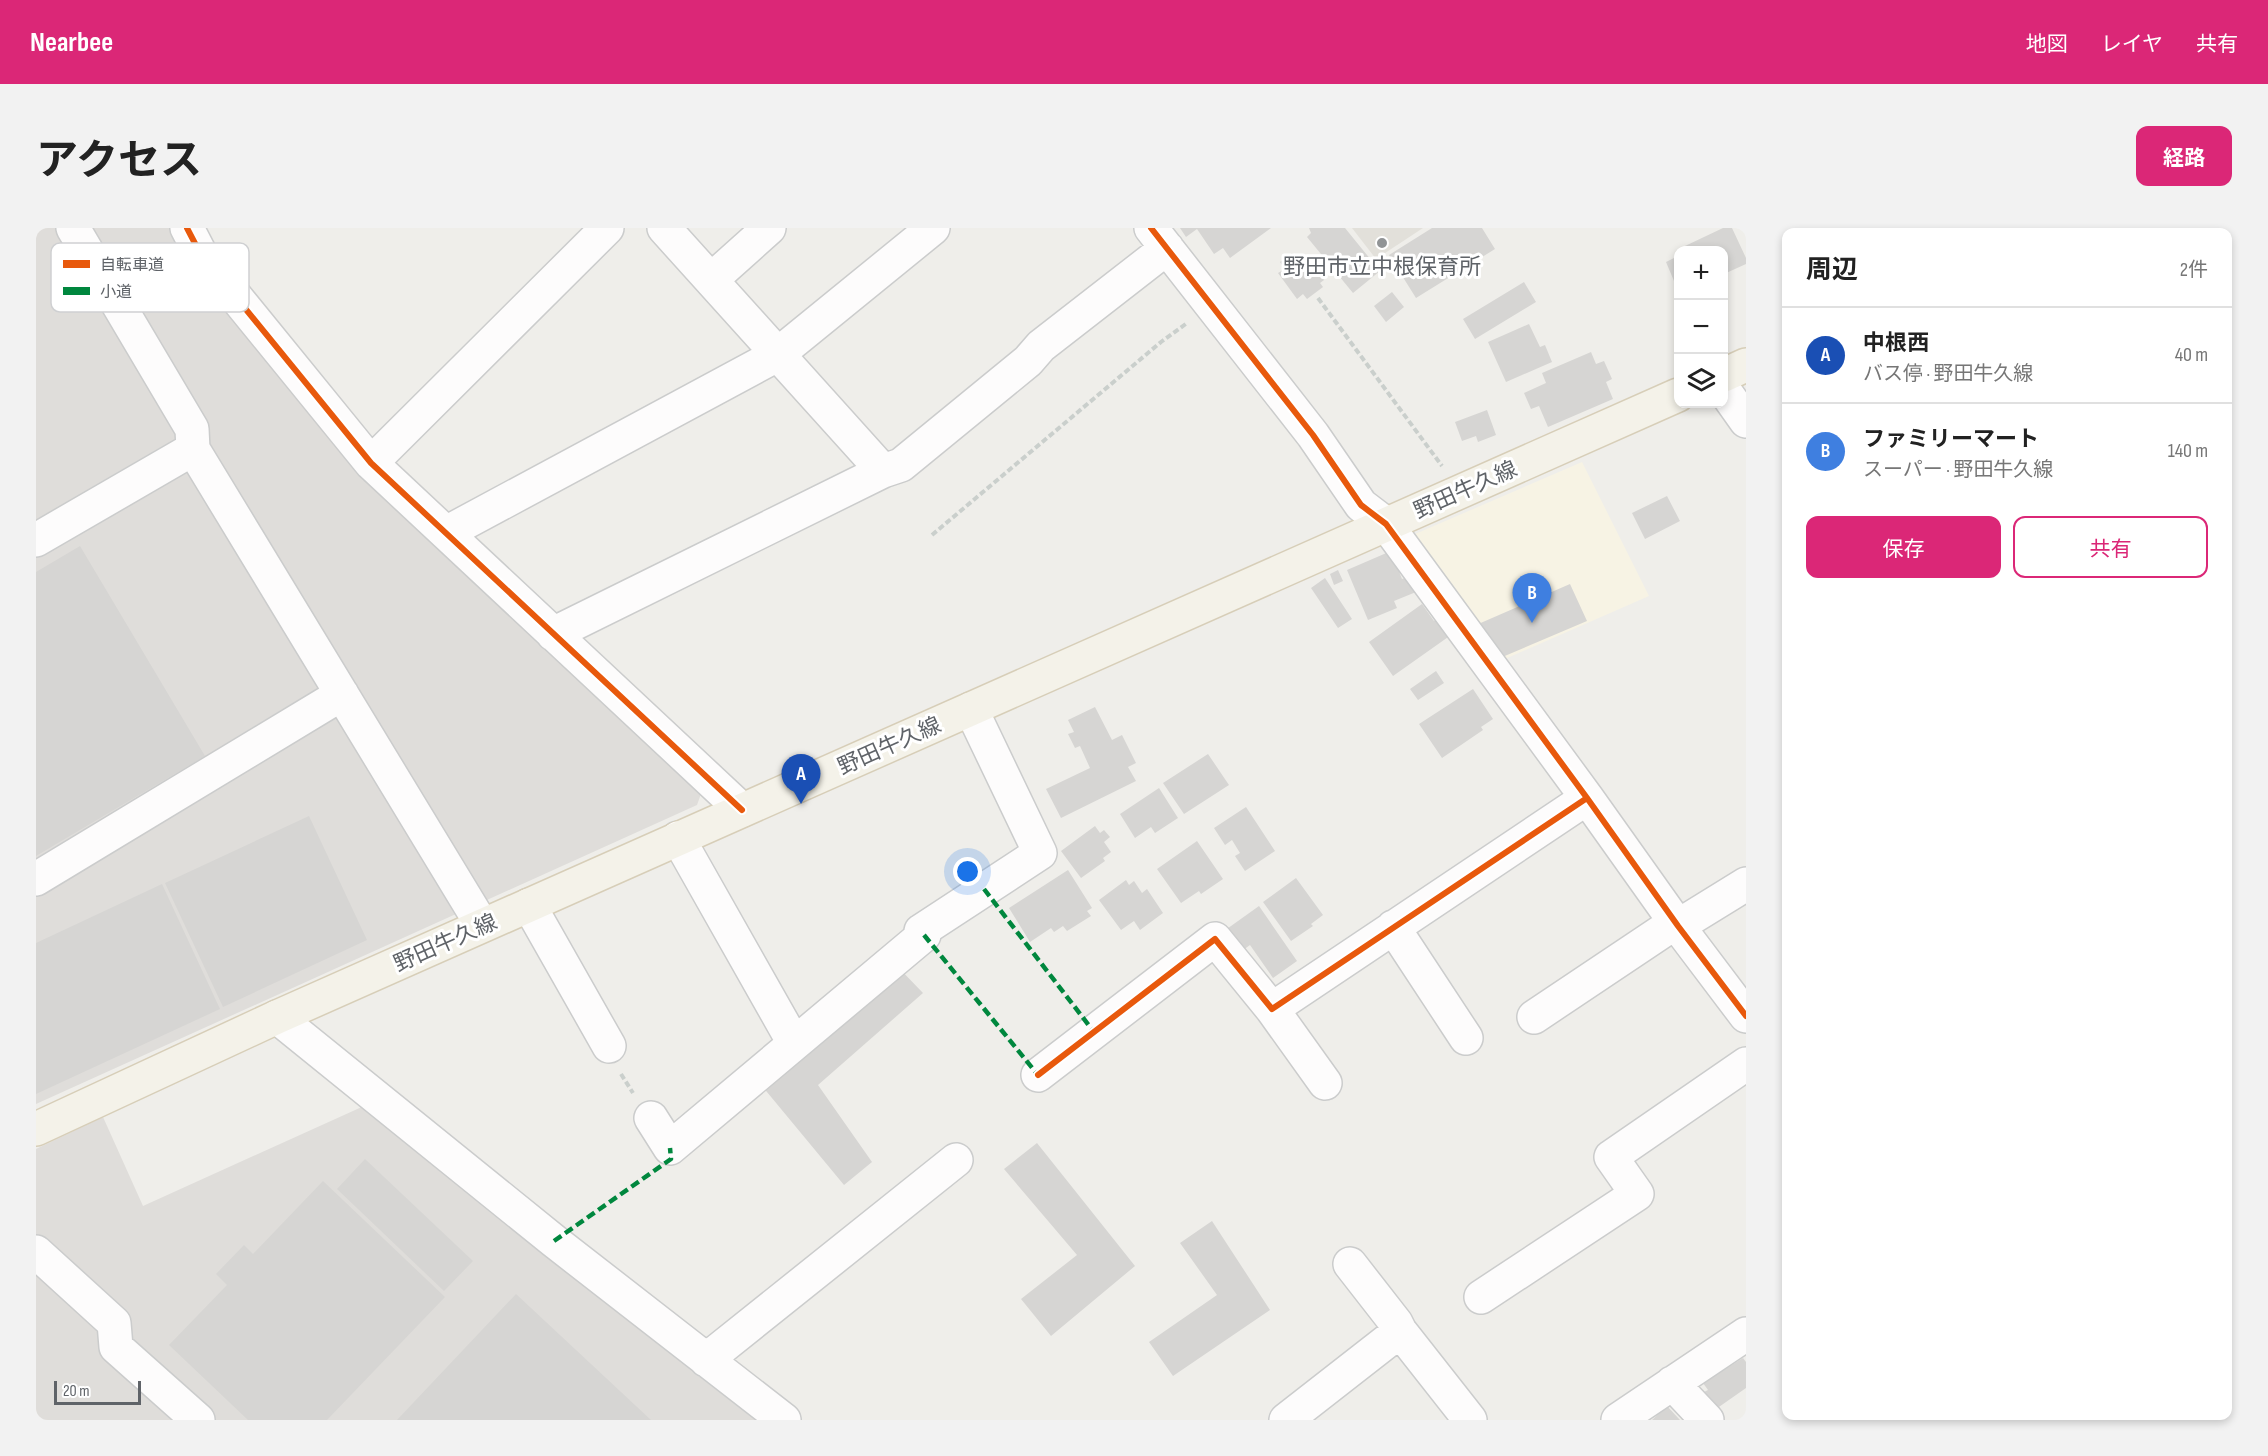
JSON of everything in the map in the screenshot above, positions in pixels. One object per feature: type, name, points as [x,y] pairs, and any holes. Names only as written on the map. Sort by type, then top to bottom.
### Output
[{"type":"main road","points":[[1728,373],[1746,364]]},
{"type":"main road","name":"野田牛久線","points":[[36,1129],[482,925],[1674,397]]},
{"type":"street","points":[[73,228],[82,243]]},
{"type":"street","points":[[187,228],[195,243]]},
{"type":"street","points":[[371,463],[607,228]]},
{"type":"street","points":[[664,228],[883,471]]},
{"type":"street","points":[[711,280],[769,228]]},
{"type":"street","points":[[446,533],[777,356],[933,228]]},
{"type":"street","points":[[553,634],[883,471],[901,465],[1028,361],[1041,346],[1159,238],[1313,435],[1361,505],[1386,524],[1746,1016]]},
{"type":"street","points":[[123,312],[192,429],[193,448],[482,925]]},
{"type":"street","points":[[248,312],[371,463],[742,810]]},
{"type":"street","points":[[1728,396],[1746,421]]},
{"type":"street","points":[[36,540],[193,448]]},
{"type":"street","points":[[36,879],[342,694]]},
{"type":"street","points":[[651,1118],[670,1148],[924,934],[921,931],[1040,853],[971,709]]},
{"type":"street","points":[[1272,1009],[1587,798]]},
{"type":"street","points":[[678,838],[794,1043]]},
{"type":"street","points":[[1534,1017],[1664,930],[1678,926],[1746,884]]},
{"type":"street","points":[[529,905],[609,1046]]},
{"type":"street","points":[[1393,927],[1466,1038]]},
{"type":"street","points":[[1038,1075],[1215,939],[1272,1009],[1325,1083]]},
{"type":"street","points":[[277,1017],[554,1241],[784,1420]]},
{"type":"street","points":[[1481,1297],[1637,1194],[1611,1157],[1746,1064]]},
{"type":"street","points":[[706,1360],[956,1160]]},
{"type":"street","points":[[36,1252],[114,1323],[116,1347],[198,1420]]},
{"type":"street","points":[[1350,1264],[1470,1420]]},
{"type":"street","points":[[1286,1420],[1400,1331]]},
{"type":"street","points":[[1618,1420],[1746,1334]]},
{"type":"street","points":[[1672,1383],[1707,1420]]},
{"type":"path","points":[[1318,298],[1461,491]]},
{"type":"path","points":[[932,535],[1161,342],[1212,305]]},
{"type":"path","points":[[609,1046],[612,1059],[651,1118]]},
{"type":"shaded area","points":[[36,228],[174,228],[188,243],[51,243],[51,312],[249,312],[249,308],[702,791],[697,805],[36,1104]]},
{"type":"shaded area","name":"野田市立中根保育所","points":[[1352,228],[1423,228],[1376,259]]},
{"type":"shaded area","points":[[1582,462],[1649,596],[1498,662],[1406,538]]},
{"type":"shaded area","points":[[364,1106],[766,1420],[36,1420],[36,1149],[103,1117],[143,1206]]},
{"type":"building","points":[[1180,228],[1271,228],[1230,258],[1223,248],[1214,254],[1197,229],[1186,237]]},
{"type":"building","points":[[1309,228],[1345,228],[1380,271],[1353,293],[1307,237],[1311,233]]},
{"type":"building","points":[[1432,228],[1482,228],[1495,249],[1416,298],[1389,255]]},
{"type":"building","points":[[1723,228],[1732,228],[1746,258],[1746,264],[1728,272],[1728,246],[1685,246]]},
{"type":"building","points":[[1292,253],[1298,261],[1305,255],[1324,280],[1320,283],[1323,287],[1307,299],[1303,294],[1297,299],[1278,273],[1285,269],[1280,262]]},
{"type":"building","points":[[1674,258],[1674,281],[1666,262]]},
{"type":"building","points":[[1524,282],[1536,302],[1475,339],[1463,319]]},
{"type":"building","points":[[1392,292],[1404,307],[1386,322],[1374,306]]},
{"type":"building","points":[[1529,324],[1540,347],[1545,345],[1552,362],[1506,382],[1488,342]]},
{"type":"building","points":[[1591,352],[1596,364],[1604,361],[1612,379],[1606,382],[1613,399],[1548,427],[1539,406],[1531,409],[1524,393],[1546,383],[1542,373]]},
{"type":"building","points":[[1487,410],[1496,435],[1478,442],[1476,436],[1462,441],[1455,422]]},
{"type":"building","points":[[1667,496],[1680,521],[1645,539],[1632,513]]},
{"type":"building","points":[[80,546],[205,756],[36,856],[36,572]]},
{"type":"building","points":[[1391,551],[1402,579],[1410,576],[1416,592],[1394,601],[1397,608],[1368,620],[1347,570]]},
{"type":"building","points":[[1338,570],[1343,581],[1334,585],[1330,574]]},
{"type":"building","points":[[1325,578],[1352,619],[1338,628],[1311,588]]},
{"type":"building","points":[[1570,584],[1587,621],[1500,658],[1476,625]]},
{"type":"building","points":[[1422,604],[1434,621],[1439,618],[1451,635],[1393,676],[1369,642]]},
{"type":"building","points":[[1436,671],[1444,683],[1418,700],[1410,689]]},
{"type":"building","points":[[1473,689],[1493,719],[1481,727],[1483,730],[1442,758],[1419,724]]},
{"type":"building","points":[[1095,707],[1112,740],[1122,735],[1136,763],[1128,767],[1136,781],[1061,818],[1046,789],[1090,768],[1080,746],[1075,748],[1068,734],[1074,732],[1068,720]]},
{"type":"building","points":[[1208,754],[1229,785],[1184,814],[1163,783]]},
{"type":"building","points":[[1159,788],[1178,818],[1155,833],[1151,827],[1135,838],[1120,814]]},
{"type":"building","points":[[1246,807],[1275,851],[1245,871],[1235,856],[1240,853],[1232,840],[1225,845],[1214,828]]},
{"type":"building","points":[[309,816],[367,940],[223,1007],[165,883]]},
{"type":"building","points":[[1095,826],[1100,833],[1104,830],[1110,837],[1104,842],[1111,852],[1103,858],[1105,861],[1081,878],[1061,851]]},
{"type":"building","points":[[1197,841],[1223,879],[1201,894],[1199,891],[1181,903],[1157,869]]},
{"type":"building","points":[[1068,870],[1092,908],[1087,911],[1091,916],[1067,931],[1063,926],[1054,932],[1051,928],[1030,942],[1009,908]]},
{"type":"building","points":[[1296,878],[1323,915],[1311,924],[1313,926],[1291,941],[1263,902]]},
{"type":"building","points":[[1126,880],[1129,885],[1134,881],[1142,893],[1147,889],[1163,913],[1140,930],[1134,921],[1121,930],[1099,900]]},
{"type":"building","points":[[162,884],[220,1009],[36,1094],[36,943]]},
{"type":"building","points":[[1259,906],[1297,961],[1273,978],[1250,945],[1239,953],[1224,931]]},
{"type":"building","points":[[895,964],[923,993],[818,1085],[872,1162],[844,1185],[757,1080]]},
{"type":"building","points":[[1037,1143],[1135,1266],[1051,1336],[1021,1299],[1077,1255],[1004,1169]]},
{"type":"building","points":[[365,1159],[473,1261],[444,1291],[337,1189]]},
{"type":"building","points":[[323,1181],[445,1297],[327,1420],[248,1420],[169,1345],[227,1285],[216,1274],[244,1245],[253,1254]]},
{"type":"building","points":[[1212,1221],[1270,1310],[1173,1376],[1149,1342],[1217,1295],[1180,1243]]},
{"type":"building","points":[[516,1294],[651,1420],[397,1420]]},
{"type":"building","points":[[1743,1358],[1746,1362],[1746,1388],[1716,1409],[1704,1392],[1708,1390],[1703,1383]]},
{"type":"building","points":[[1667,1406],[1680,1420],[1652,1420]]},
{"type":"marked path","points":[[984,889],[1094,1032]]},
{"type":"marked path","points":[[924,935],[1038,1075]]},
{"type":"marked path","points":[[554,1241],[671,1159],[670,1148]]},
{"type":"cycle path","points":[[187,228],[195,243]]},
{"type":"cycle path","points":[[1151,228],[1313,435],[1361,505],[1386,524],[1746,1016]]},
{"type":"cycle path","points":[[248,312],[371,463],[742,810]]},
{"type":"cycle path","points":[[1038,1075],[1215,939],[1272,1009],[1587,798]]},
{"type":"place","name":"野田市立中根保育所","points":[[1382,243]]},
{"type":"place","name":"ファミリーマート","points":[[1532,623]]},
{"type":"place","name":"中根西","points":[[801,804]]}]
